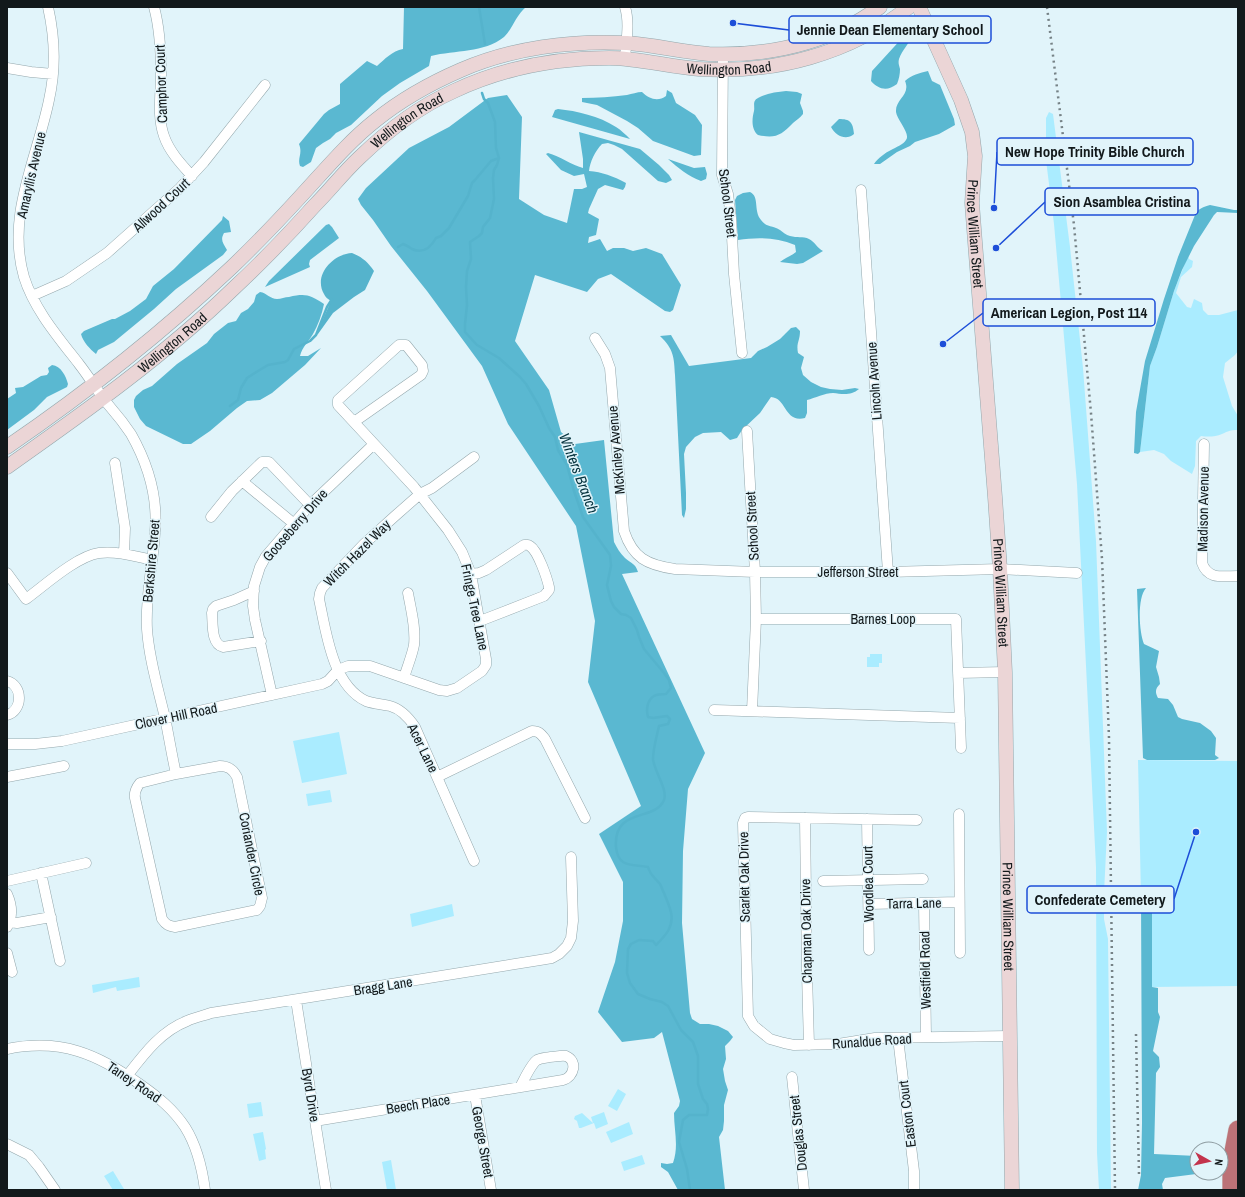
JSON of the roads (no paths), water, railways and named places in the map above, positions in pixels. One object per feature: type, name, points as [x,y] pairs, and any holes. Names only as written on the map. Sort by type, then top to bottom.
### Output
[{"type":"highway","points":[[1232,1190],[1232,1162],[1238,1130]]},
{"type":"main road","name":"Wellington Road","points":[[7,447],[57,413],[99,392],[149,341],[275,225],[351,142],[401,101],[417,92],[485,60],[550,46],[626,43],[697,53],[723,54],[786,48],[814,41],[852,25],[880,7]]},
{"type":"main road","name":"Wellington Road","points":[[7,467],[99,392],[175,341],[232,291],[274,249],[357,160],[385,134],[413,114],[453,91],[516,68],[554,61],[611,58],[700,69],[723,70],[764,68],[806,59],[846,45],[872,32],[909,7]]},
{"type":"main road","name":"Prince William Street","points":[[919,7],[964,107],[974,143],[975,156],[972,203],[973,222],[1000,569],[1005,672],[1012,1190]]},
{"type":"street","name":"Amaryllis Avenue","points":[[48,7],[53,36],[53,74],[49,101],[22,201],[18,238],[20,256],[25,278],[32,296],[55,333],[99,392]]},
{"type":"street","name":"Camphor Court","points":[[154,7],[160,45],[160,121],[163,135],[174,154],[192,176]]},
{"type":"street","points":[[625,7],[628,25],[625,59]]},
{"type":"street","name":"School Street","points":[[723,54],[722,175],[729,199],[742,353]]},
{"type":"street","points":[[7,68],[53,74]]},
{"type":"street","name":"Allwood Court","points":[[32,296],[66,281],[107,253],[192,176],[265,85]]},
{"type":"street","name":"Lincoln Avenue","points":[[861,190],[888,572]]},
{"type":"street","name":"McKinley Avenue","points":[[595,338],[605,354],[610,368],[624,531],[628,543],[635,553],[642,559]]},
{"type":"street","name":"Fringe Tree Lane","points":[[338,670],[352,666],[370,666],[439,690],[446,691],[457,688],[482,671],[486,665],[480,621],[471,574],[462,552],[448,530],[420,494],[338,405],[338,400],[399,345],[406,345],[423,367],[422,375],[354,422]]},
{"type":"street","name":"Berkshire Street","points":[[99,392],[131,434],[140,450],[151,482],[156,514],[156,532],[147,602],[148,635],[152,663],[165,718]]},
{"type":"street","name":"School Street","points":[[747,432],[755,572]]},
{"type":"street","name":"Gooseberry Drive","points":[[272,695],[253,606],[256,576],[266,556],[293,523],[325,490],[374,444]]},
{"type":"street","name":"Madison Avenue","points":[[1204,444],[1202,563],[1204,569],[1214,576],[1238,576]]},
{"type":"street","name":"Witch Hazel Way","points":[[338,670],[329,648],[319,599],[322,588],[364,544],[420,494],[432,488],[474,457]]},
{"type":"street","points":[[211,517],[232,491],[262,462],[269,462],[310,505]]},
{"type":"street","points":[[115,463],[125,528],[124,554]]},
{"type":"street","points":[[242,481],[293,523]]},
{"type":"street","points":[[471,574],[486,570],[517,549],[527,545],[533,549],[541,563],[549,587],[549,590],[544,596],[480,621]]},
{"type":"street","points":[[7,573],[26,599],[70,566],[82,559],[99,553],[124,554],[152,560]]},
{"type":"street","name":"Jefferson Street","points":[[642,559],[663,567],[675,569],[755,572],[888,572],[1000,569],[1077,573]]},
{"type":"street","points":[[752,712],[756,619],[755,572]]},
{"type":"street","points":[[254,591],[234,600],[219,604],[213,609],[212,613],[215,640],[219,646],[223,647],[260,641]]},
{"type":"street","points":[[404,678],[414,646],[414,626],[408,593]]},
{"type":"street","name":"Barnes Loop","points":[[756,619],[956,619],[961,748]]},
{"type":"street","name":"Clover Hill Road","points":[[7,744],[35,744],[62,741],[322,684],[328,681],[338,670]]},
{"type":"street","name":"Acer Lane","points":[[338,670],[351,690],[360,697],[366,701],[391,706],[399,710],[406,715],[415,727],[474,861]]},
{"type":"street","points":[[958,673],[1005,672]]},
{"type":"street","points":[[7,681],[15,685],[18,689],[18,704],[16,710],[7,716]]},
{"type":"street","points":[[714,710],[960,718]]},
{"type":"street","points":[[165,718],[176,774]]},
{"type":"street","points":[[437,777],[532,731],[540,732],[585,818]]},
{"type":"street","points":[[7,777],[64,766]]},
{"type":"street","name":"Coriander Circle","points":[[220,766],[230,768],[234,771],[237,777],[262,898],[260,906],[257,910],[175,928],[165,924],[162,919],[134,794],[140,783],[176,774],[220,766]]},
{"type":"street","name":"Tarra Lane","points":[[959,814],[960,953]]},
{"type":"street","name":"Scarlet Oak Drive","points":[[762,1033],[754,1026],[748,1013],[743,821],[745,818],[917,820]]},
{"type":"street","name":"Chapman Oak Drive","points":[[805,818],[809,1045]]},
{"type":"street","name":"Woodlea Court","points":[[868,819],[869,950]]},
{"type":"street","name":"Bragg Lane","points":[[127,1076],[148,1049],[174,1027],[187,1020],[211,1013],[540,960],[556,956],[567,946],[572,933],[571,857]]},
{"type":"street","points":[[7,881],[86,864]]},
{"type":"street","points":[[41,873],[60,961]]},
{"type":"street","points":[[823,881],[923,879]]},
{"type":"street","points":[[7,894],[10,900],[12,912],[8,925],[51,918]]},
{"type":"street","name":"Tarra Lane","points":[[869,904],[959,902]]},
{"type":"street","name":"Westfield Road","points":[[924,903],[926,1037]]},
{"type":"street","points":[[7,953],[12,972]]},
{"type":"street","name":"Byrd Drive","points":[[296,1000],[326,1190]]},
{"type":"street","name":"Runaldue Road","points":[[762,1033],[770,1039],[784,1043],[809,1045],[838,1044],[875,1038],[1009,1036]]},
{"type":"street","name":"Easton Court","points":[[898,1038],[914,1171],[914,1190]]},
{"type":"street","name":"Taney Road","points":[[7,1049],[47,1045],[69,1049],[98,1059],[118,1069],[166,1104],[179,1118],[198,1152],[205,1190]]},
{"type":"street","name":"Beech Place","points":[[315,1121],[475,1094],[520,1087],[567,1079],[572,1074],[573,1064],[569,1058],[563,1056],[538,1060],[520,1087]]},
{"type":"street","name":"Douglas Street","points":[[792,1077],[804,1190]]},
{"type":"street","name":"George Street","points":[[475,1094],[491,1190]]},
{"type":"street","points":[[7,1144],[29,1155],[55,1190]]},
{"type":"waterway","name":"Winters Branch","points":[[479,7],[485,44]]},
{"type":"waterway","name":"Winters Branch","points":[[482,93],[484,99],[488,103],[495,122],[496,148],[499,158],[494,170],[494,199],[490,218],[483,227],[482,233],[470,242],[471,259],[467,271],[465,332],[477,345],[499,358],[520,377],[539,406],[549,428],[555,437],[558,450],[567,465],[583,517],[610,555],[611,566],[607,585],[611,601],[614,607],[621,614],[631,618],[644,649],[669,680],[671,688],[666,694],[654,696],[648,703],[647,708],[648,717],[653,718],[667,716],[670,719],[668,724],[659,726],[653,755],[654,764],[663,785],[665,796],[664,800],[659,807],[652,811],[627,820],[621,826],[617,834],[616,847],[617,854],[623,862],[631,865],[648,867],[651,874],[661,885],[672,916],[668,931],[656,945],[653,941],[639,940],[631,944],[628,949],[627,973],[630,983],[638,994],[662,1002],[668,1006],[681,1030],[693,1042],[698,1056],[698,1084],[703,1099],[707,1104],[707,1115],[689,1115],[683,1120],[679,1142],[687,1169],[690,1190]]},
{"type":"waterway","points":[[398,247],[403,244],[420,251],[429,247],[436,238],[441,236],[449,228],[468,196],[472,183],[491,161],[499,158]]},
{"type":"waterway","points":[[230,406],[238,400],[241,388],[247,378],[268,365],[285,362],[288,360],[294,349],[310,341],[316,335],[327,307],[332,299]]},
{"type":"railway","points":[[1047,7],[1074,225],[1091,413],[1102,559],[1109,738],[1115,1190]]},
{"type":"railway","points":[[1136,1034],[1139,1174]]},
{"type":"place","name":"Jennie Dean Elementary School","points":[[733,23]]},
{"type":"place","name":"New Hope Trinity Bible Church","points":[[994,208]]},
{"type":"place","name":"Sion Asamblea Cristina","points":[[996,248]]},
{"type":"place","name":"American Legion, Post 114","points":[[943,344]]},
{"type":"place","name":"Confederate Cemetery","points":[[1196,832]]}]
